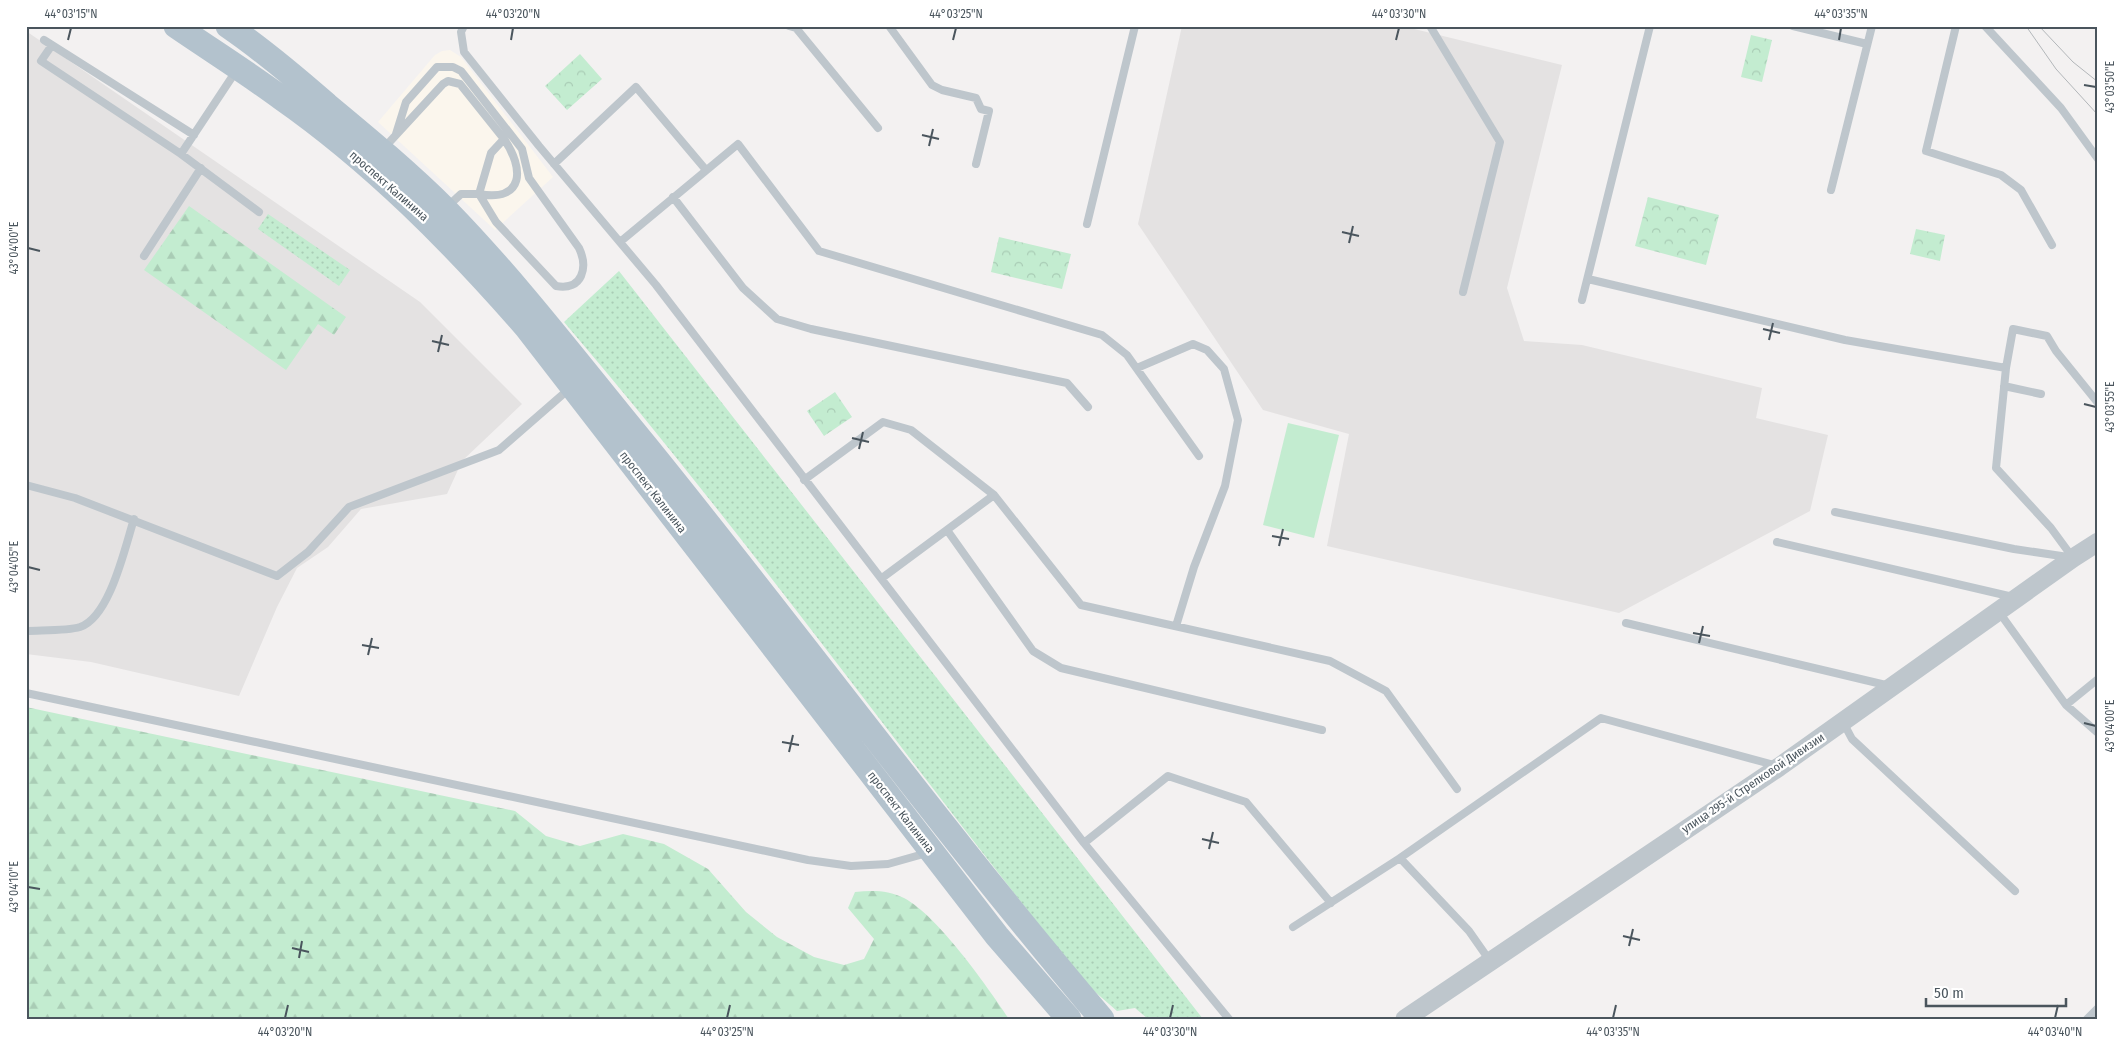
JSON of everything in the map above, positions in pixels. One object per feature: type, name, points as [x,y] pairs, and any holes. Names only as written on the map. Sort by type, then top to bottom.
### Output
[{"type":"main road","name":"проспект Калинина","points":[[176,26],[281,97],[332,138],[428,221],[486,281],[527,328],[997,936],[1069,1019]]},
{"type":"main road","name":"проспект Калинина","points":[[228,26],[389,142],[445,209],[547,324],[1102,1019]]},
{"type":"main road","points":[[997,936],[1020,918]]},
{"type":"street","name":"улица 295-й Стрелковой Дивизии","points":[[1406,1019],[1843,722],[2098,542]]},
{"type":"lane","points":[[464,26],[461,32],[464,52],[656,286],[1084,843],[1229,1019]]},
{"type":"lane","points":[[789,26],[796,28],[878,128]]},
{"type":"lane","points":[[889,26],[932,85],[942,90],[976,98],[981,109],[988,111],[976,164]]},
{"type":"lane","points":[[1087,224],[1135,26]]},
{"type":"lane","points":[[1430,26],[1500,142],[1463,292]]},
{"type":"lane","points":[[1582,300],[1650,26]]},
{"type":"lane","points":[[1793,26],[1867,44]]},
{"type":"lane","points":[[1831,190],[1872,26]]},
{"type":"lane","points":[[1956,26],[1926,151],[2001,175],[2021,190],[2052,245]]},
{"type":"lane","points":[[1985,26],[2061,108],[2098,158]]},
{"type":"lane","points":[[44,40],[194,135]]},
{"type":"lane","points":[[41,61],[52,45]]},
{"type":"lane","points":[[33,56],[181,154],[258,212]]},
{"type":"lane","points":[[389,142],[406,102],[437,67],[454,67],[461,71],[522,149],[528,178],[579,248],[585,261],[584,272],[571,285],[556,286],[496,222],[480,194],[491,153],[504,139]]},
{"type":"lane","points":[[181,154],[238,69]]},
{"type":"lane","points":[[389,142],[430,97],[448,81],[460,84],[504,139],[516,160],[518,178],[514,186],[500,195],[461,194],[445,209]]},
{"type":"lane","points":[[554,164],[636,87],[706,170]]},
{"type":"lane","points":[[620,242],[738,144],[819,251],[1102,335],[1127,355],[1199,456]]},
{"type":"lane","points":[[144,256],[201,168]]},
{"type":"lane","points":[[673,197],[744,288],[777,319],[811,329],[1067,383],[1088,407]]},
{"type":"lane","points":[[1588,279],[1845,340],[2006,368]]},
{"type":"lane","points":[[2073,558],[2051,528],[1996,468],[2006,368],[2013,329],[2047,336],[2056,351],[2098,403]]},
{"type":"lane","points":[[1137,368],[1193,344],[1207,350],[1224,369],[1238,420],[1225,486],[1194,567],[1176,626]]},
{"type":"lane","points":[[2004,386],[2041,394]]},
{"type":"lane","points":[[26,485],[75,498],[277,576],[308,552],[349,507],[499,450],[572,387]]},
{"type":"lane","points":[[804,480],[883,422],[911,430],[994,495],[1081,606],[1330,661],[1386,691],[1457,789]]},
{"type":"lane","points":[[882,578],[994,495]]},
{"type":"lane","points":[[1835,512],[2014,549],[2073,558]]},
{"type":"lane","points":[[26,631],[80,627],[99,612],[107,598],[134,520]]},
{"type":"lane","points":[[947,530],[1033,651],[1061,668],[1322,730]]},
{"type":"lane","points":[[1777,542],[2018,598]]},
{"type":"lane","points":[[1999,612],[2066,706],[2098,732]]},
{"type":"lane","points":[[1626,623],[1892,686]]},
{"type":"lane","points":[[2066,706],[2098,679]]},
{"type":"lane","points":[[26,693],[808,860],[851,866],[888,864],[931,852]]},
{"type":"lane","points":[[1293,927],[1400,858],[1601,718],[1779,766]]},
{"type":"lane","points":[[1843,722],[1852,739],[2015,891]]},
{"type":"lane","points":[[1084,843],[1168,776],[1246,802],[1331,903]]},
{"type":"lane","points":[[1400,858],[1469,931],[1490,961]]},
{"type":"lane","points":[[2087,1019],[2098,1008]]},
{"type":"shaded area","points":[[1182,26],[1402,26],[1562,65],[1507,288],[1524,341],[1582,345],[1762,388],[1756,418],[1828,435],[1810,511],[1619,613],[1327,546],[1349,434],[1263,410],[1138,224]]},
{"type":"shaded area","points":[[26,31],[420,302],[522,404],[462,461],[447,494],[361,509],[328,547],[297,568],[277,607],[239,696],[91,662],[26,654]]},
{"type":"shaded area","points":[[450,50],[461,57],[553,177],[495,230],[378,122],[435,55],[442,51]]},
{"type":"green space","points":[[1751,35],[1772,40],[1762,82],[1741,77]]},
{"type":"green space","points":[[580,54],[602,79],[567,110],[545,86]]},
{"type":"green space","points":[[1648,197],[1719,215],[1706,265],[1635,246]]},
{"type":"green space","points":[[189,206],[346,317],[334,335],[318,324],[286,370],[144,270]]},
{"type":"green space","points":[[268,214],[350,270],[339,286],[258,229]]},
{"type":"green space","points":[[1916,229],[1945,235],[1940,261],[1910,254]]},
{"type":"green space","points":[[999,237],[1071,254],[1062,289],[991,272]]},
{"type":"green space","points":[[619,271],[1203,1019],[1148,1019],[1135,1008],[1117,1011],[1086,984],[698,485],[564,322]]},
{"type":"green space","points":[[835,392],[852,417],[824,436],[807,411]]},
{"type":"green space","points":[[1288,423],[1339,435],[1314,538],[1263,525]]},
{"type":"green space","points":[[26,707],[515,811],[546,836],[580,846],[623,834],[664,844],[708,869],[746,912],[777,937],[814,957],[844,965],[864,959],[874,939],[848,908],[855,892],[874,891],[892,893],[904,898],[917,907],[946,935],[975,971],[1009,1019],[26,1019]]},
{"type":"tram line","points":[[2026,26],[2056,69],[2098,115]]},
{"type":"tram line","points":[[2039,26],[2073,62],[2098,82]]}]
